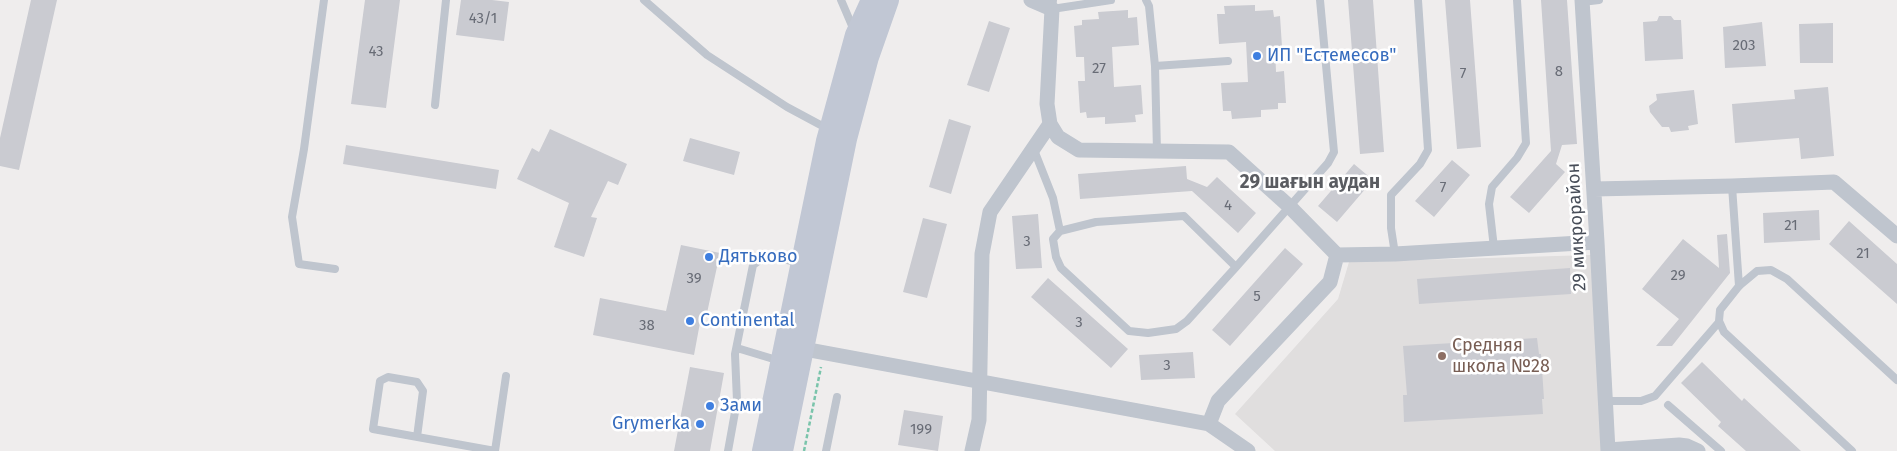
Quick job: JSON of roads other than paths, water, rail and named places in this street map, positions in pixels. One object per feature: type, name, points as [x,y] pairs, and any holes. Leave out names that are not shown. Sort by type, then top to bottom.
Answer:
[{"type":"main road","points":[[782,451],[856,35],[872,0]]},
{"type":"main road","points":[[763,451],[799,353],[802,263],[839,135],[888,0]]},
{"type":"street","points":[[1031,0],[1053,4],[1047,104],[1050,124],[1058,137],[1079,150],[1229,152],[1290,207],[1337,255],[1395,254],[1597,242]]},
{"type":"street","name":"29 микрорайон","points":[[1582,1],[1608,450]]},
{"type":"street","points":[[972,451],[979,420],[981,381],[982,254],[990,212],[1050,124]]},
{"type":"street","points":[[1594,189],[1834,182],[1897,236]]},
{"type":"street","points":[[1209,424],[1218,401],[1330,282],[1337,255]]},
{"type":"street","points":[[799,353],[981,381],[1209,424],[1244,450]]},
{"type":"street","points":[[1608,450],[1679,445],[1698,451]]},
{"type":"lane","points":[[324,0],[304,149],[292,217],[299,264],[335,269]]},
{"type":"lane","points":[[435,105],[446,0]]},
{"type":"lane","points":[[644,0],[707,55],[787,107],[839,135]]},
{"type":"lane","points":[[841,0],[856,35]]},
{"type":"lane","points":[[1053,4],[1111,0]]},
{"type":"lane","points":[[1146,0],[1149,6],[1155,66],[1157,152]]},
{"type":"lane","points":[[1236,267],[1184,216],[1096,222],[1060,231],[1053,239],[1056,257],[1061,268],[1129,332],[1148,333],[1176,329],[1187,321],[1236,267],[1290,207],[1328,163],[1334,152],[1320,0]]},
{"type":"lane","points":[[1395,254],[1391,228],[1391,195],[1420,164],[1428,150],[1418,0]]},
{"type":"lane","points":[[1494,248],[1489,204],[1492,187],[1517,158],[1526,143],[1516,0]]},
{"type":"lane","points":[[1582,1],[1599,0]]},
{"type":"lane","points":[[1155,66],[1228,61]]},
{"type":"lane","points":[[1034,150],[1053,198],[1060,231]]},
{"type":"lane","points":[[1732,186],[1738,286]]},
{"type":"lane","points":[[728,451],[737,401],[735,354],[754,265],[767,255],[802,263]]},
{"type":"lane","points":[[1852,451],[1724,332],[1719,322],[1720,310],[1738,286],[1757,271],[1764,269],[1778,273],[1788,279],[1897,380]]},
{"type":"lane","points":[[1605,401],[1641,401],[1654,396],[1719,322]]},
{"type":"lane","points":[[737,348],[799,353]]},
{"type":"lane","points":[[417,437],[423,391],[417,382],[388,377],[380,381],[373,429],[417,437],[495,451],[506,376]]},
{"type":"lane","points":[[826,451],[836,397]]},
{"type":"lane","points":[[1668,404],[1721,451]]},
{"type":"place","name":"ИП \"Естемесов\"","points":[[1257,56]]},
{"type":"place","name":"Дятьково","points":[[709,257]]},
{"type":"place","name":"Continental","points":[[690,321]]},
{"type":"place","name":"Средняя школа №28","points":[[1442,356]]},
{"type":"place","name":"Зами","points":[[710,406]]},
{"type":"place","name":"Grymerka","points":[[700,424]]},
{"type":"district","name":"29 шағын аудан","points":[[1310,183]]}]
